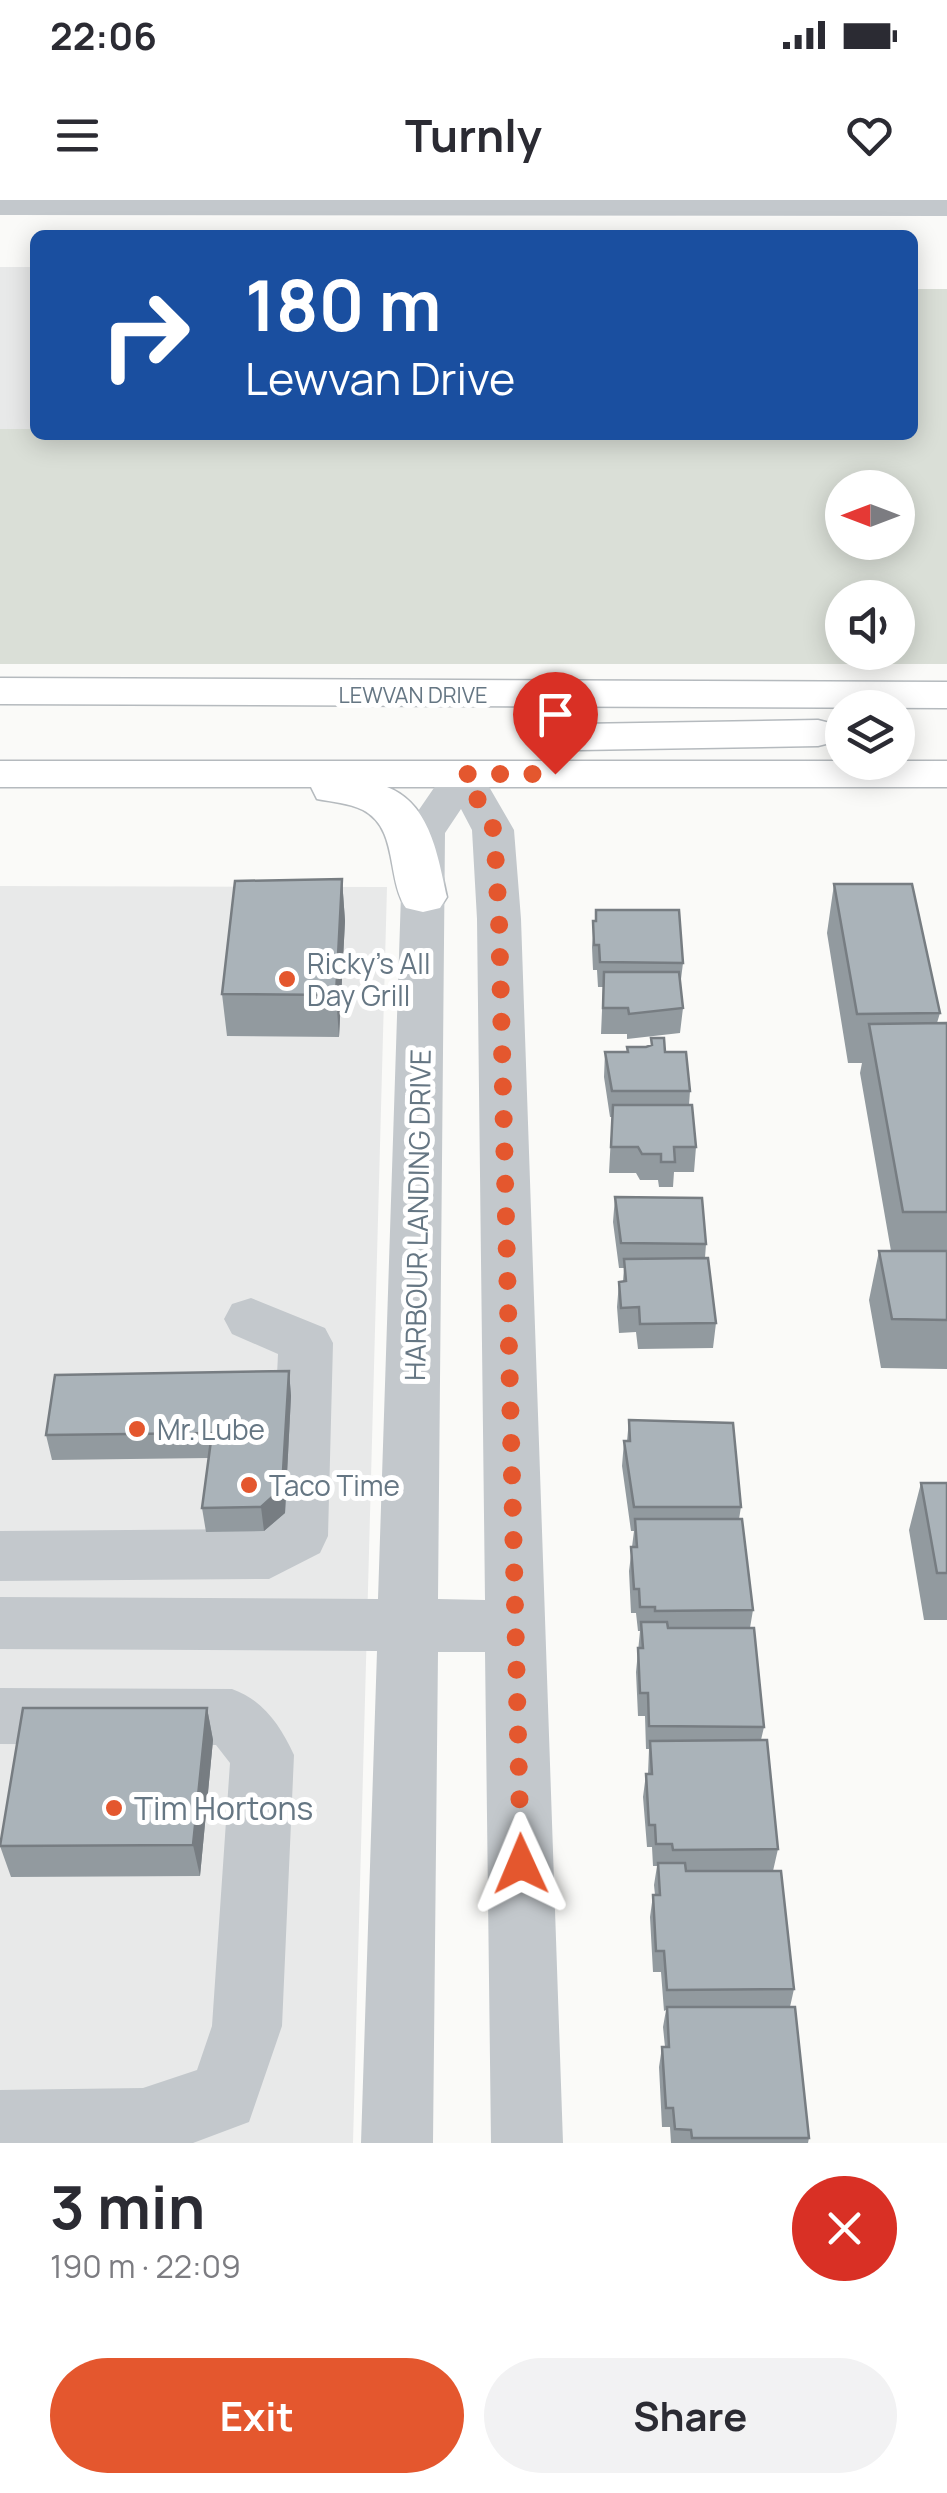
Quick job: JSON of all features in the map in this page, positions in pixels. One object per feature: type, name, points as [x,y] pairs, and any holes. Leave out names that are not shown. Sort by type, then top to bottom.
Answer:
[{"type":"main road","name":"LEWVAN DRIVE","points":[[0,691],[947,696]]},
{"type":"main road","points":[[356,695],[405,708],[450,745],[464,774]]},
{"type":"main road","points":[[915,731],[947,730]]},
{"type":"main road","points":[[464,774],[528,743],[576,737],[825,732]]},
{"type":"main road","points":[[0,775],[947,774]]},
{"type":"main road","points":[[0,775],[353,791],[380,799],[397,810],[407,825],[422,897]]},
{"type":"street","points":[[0,206],[458,203],[947,208]]},
{"type":"street","points":[[216,206],[235,230]]},
{"type":"street","points":[[464,774],[494,830],[506,1138],[527,2143]]},
{"type":"street","name":"HARBOUR LANDING DRIVE","points":[[397,2143],[424,833],[464,774]]},
{"type":"street","points":[[0,1556],[269,1554],[299,1536],[306,1343],[251,1319]]},
{"type":"street","points":[[0,1623],[516,1626]]},
{"type":"street","points":[[0,1716],[232,1717],[262,1754],[247,2026],[224,2098],[143,2124],[0,2126]]},
{"type":"shaded area","points":[[0,267],[30,267],[30,429],[0,429]]},
{"type":"shaded area","points":[[918,289],[947,289],[947,664],[915,664],[915,580],[825,580],[825,664],[0,664],[0,429],[30,429],[30,440],[918,440]]},
{"type":"shaded area","points":[[0,886],[387,887],[353,2143],[0,2143]]},
{"type":"building","points":[[342,879],[336,995],[222,994],[235,881]]},
{"type":"building","points":[[834,884],[912,884],[940,1013],[857,1014]]},
{"type":"building","points":[[596,910],[679,910],[683,963],[600,962],[599,945],[594,945]]},
{"type":"building","points":[[604,972],[679,972],[683,1008],[629,1014],[628,1008],[603,1008]]},
{"type":"building","points":[[947,1023],[947,1212],[903,1212],[869,1024]]},
{"type":"building","points":[[651,1038],[664,1038],[665,1052],[686,1052],[690,1091],[612,1091],[605,1052],[646,1047],[652,1045]]},
{"type":"building","points":[[613,1105],[692,1105],[696,1147],[674,1147],[675,1162],[661,1162],[661,1154],[642,1154],[638,1147],[611,1147]]},
{"type":"building","points":[[615,1197],[702,1198],[706,1244],[621,1243]]},
{"type":"building","points":[[879,1251],[947,1251],[947,1320],[892,1319]]},
{"type":"building","points":[[708,1258],[716,1323],[640,1324],[639,1307],[621,1308],[619,1282],[626,1281],[624,1259]]},
{"type":"building","points":[[289,1371],[282,1488],[261,1507],[202,1508],[212,1433],[46,1435],[55,1375]]},
{"type":"building","points":[[629,1420],[733,1423],[741,1507],[634,1507],[624,1441],[630,1441]]},
{"type":"building","points":[[921,1483],[947,1483],[947,1573],[937,1573]]},
{"type":"building","points":[[635,1519],[742,1519],[753,1610],[655,1611],[655,1607],[640,1607],[639,1589],[634,1589],[631,1547],[637,1547]]},
{"type":"building","points":[[641,1622],[667,1622],[668,1628],[754,1628],[764,1727],[649,1726],[648,1693],[640,1693]]},
{"type":"building","name":"Tim Hortons","points":[[23,1708],[207,1708],[193,1845],[0,1846]]},
{"type":"building","points":[[767,1740],[778,1849],[673,1850],[672,1844],[656,1844],[655,1825],[649,1825],[646,1774],[652,1774],[650,1741]]},
{"type":"building","points":[[658,1863],[685,1863],[686,1871],[781,1871],[794,1989],[667,1990],[664,1951],[656,1951],[653,1895],[660,1895]]},
{"type":"building","points":[[667,2007],[795,2007],[809,2138],[692,2138],[691,2130],[675,2129],[673,2108],[666,2108],[662,2047],[669,2047]]},
{"type":"place","name":"Ricky's All Day Grill","points":[[287,979]]},
{"type":"place","name":"Mr. Lube","points":[[137,1429]]},
{"type":"place","name":"Taco Time","points":[[249,1485]]},
{"type":"place","name":"Tim Hortons","points":[[114,1808]]},
{"type":"route","points":[[521,1864],[499,919],[494,830],[464,774],[555,774]]}]
